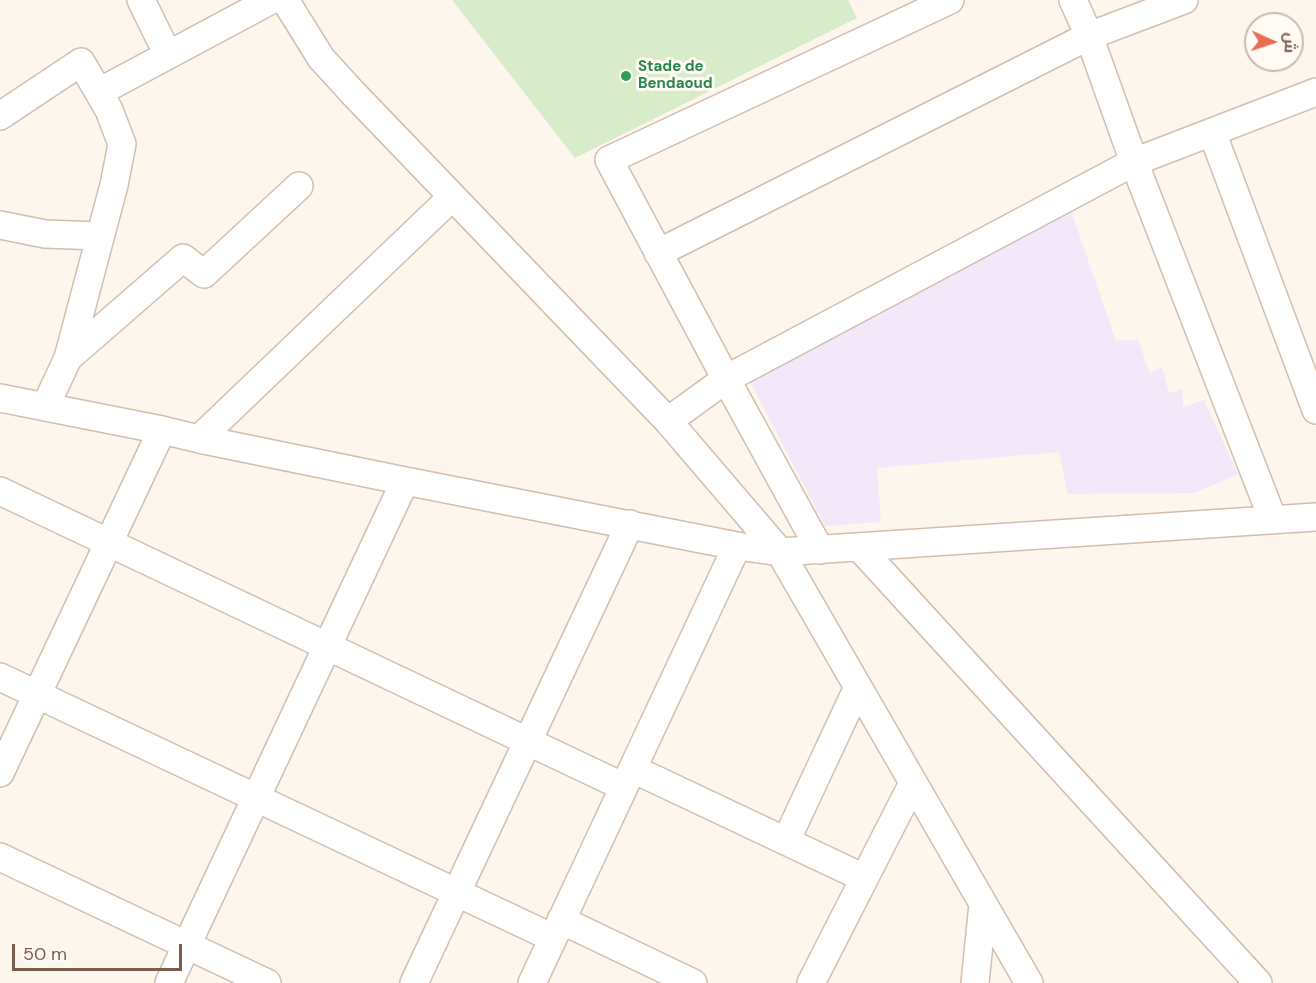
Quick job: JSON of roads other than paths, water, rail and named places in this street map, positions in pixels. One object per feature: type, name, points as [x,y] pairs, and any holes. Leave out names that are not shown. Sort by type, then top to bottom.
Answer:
[{"type":"street","points":[[141,0],[168,55]]},
{"type":"street","points":[[99,92],[271,0]]},
{"type":"street","points":[[285,0],[321,57],[352,92],[668,421],[780,552],[1029,983]]},
{"type":"street","points":[[820,550],[609,160],[950,0]]},
{"type":"street","points":[[1073,0],[1089,36],[1134,162],[1273,519]]},
{"type":"street","points":[[658,253],[1089,36],[1184,0]]},
{"type":"street","points":[[0,116],[81,62],[99,92],[122,144],[114,185],[68,358],[45,407]]},
{"type":"street","points":[[668,421],[726,379],[1134,162],[1316,92]]},
{"type":"street","points":[[1212,132],[1316,410]]},
{"type":"street","points":[[68,358],[183,258],[204,274],[299,186]]},
{"type":"street","points":[[199,439],[452,197]]},
{"type":"street","points":[[0,225],[45,234],[100,236]]},
{"type":"street","points":[[0,398],[405,481],[738,546],[780,552],[1316,517]]},
{"type":"street","points":[[0,773],[162,430]]},
{"type":"street","points":[[169,983],[405,481]]},
{"type":"street","points":[[0,490],[528,741],[628,778],[786,842],[864,878]]},
{"type":"street","points":[[414,983],[630,524]]},
{"type":"street","points":[[532,983],[738,546]]},
{"type":"street","points":[[859,547],[1258,983]]},
{"type":"street","points":[[0,676],[457,893],[557,929],[693,983]]},
{"type":"street","points":[[786,842],[858,687]]},
{"type":"street","points":[[810,983],[913,783]]},
{"type":"street","points":[[0,856],[267,983]]},
{"type":"street","points":[[975,983],[983,904]]},
{"type":"place","name":"Stade de Bendaoud","points":[[626,76]]}]
